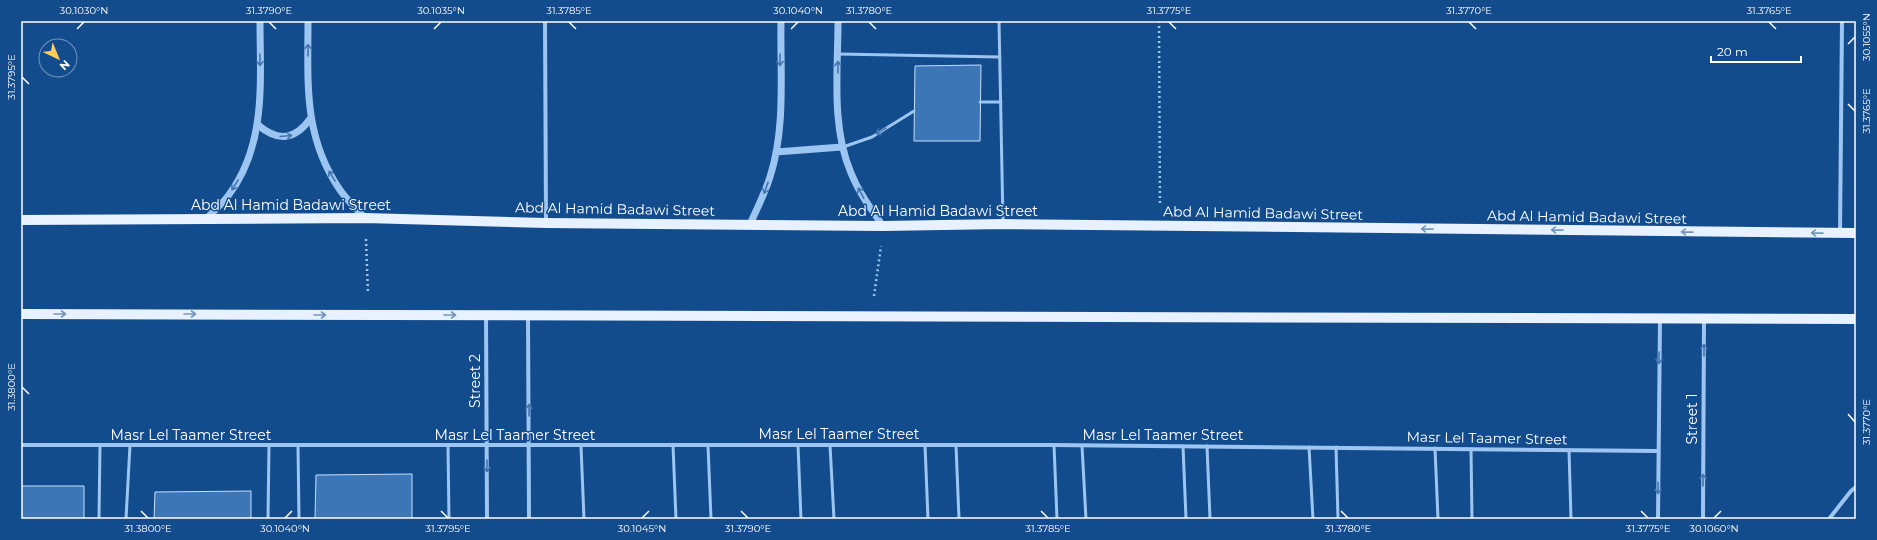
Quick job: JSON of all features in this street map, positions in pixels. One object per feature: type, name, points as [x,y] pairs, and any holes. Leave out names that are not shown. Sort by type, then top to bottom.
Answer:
[{"type":"main road","name":"Abd Al Hamid Badawi Street","points":[[21,220],[364,218],[546,223],[883,226],[1003,224],[1856,233]]},
{"type":"main road","points":[[21,314],[1856,319]]},
{"type":"street","points":[[207,218],[228,196],[241,176],[251,153],[258,124],[260,21]]},
{"type":"street","points":[[308,21],[308,92],[310,119],[317,143],[327,168],[341,191],[364,218]]},
{"type":"street","points":[[545,21],[546,223]]},
{"type":"street","points":[[750,224],[768,183],[780,129],[780,21]]},
{"type":"street","points":[[838,21],[838,124],[842,147],[850,173],[863,198],[883,226]]},
{"type":"street","points":[[1840,233],[1842,21]]},
{"type":"street","points":[[258,124],[267,133],[279,137],[292,136],[303,129],[310,119]]},
{"type":"street","points":[[776,152],[842,147]]},
{"type":"street","name":"Street 2","points":[[486,315],[487,519]]},
{"type":"street","points":[[528,315],[529,519]]},
{"type":"street","name":"Street 1","points":[[1703,519],[1704,318]]},
{"type":"street","points":[[1658,519],[1660,319]]},
{"type":"street","name":"Masr Lel Taamer Street","points":[[21,445],[1054,445],[1471,448],[1658,452]]},
{"type":"street","points":[[1829,519],[1851,491],[1856,487]]},
{"type":"lane","points":[[999,21],[1003,224]]},
{"type":"lane","points":[[838,54],[1000,57]]},
{"type":"lane","points":[[980,102],[1001,102]]},
{"type":"lane","points":[[842,147],[872,137],[914,111]]},
{"type":"lane","points":[[99,519],[100,445]]},
{"type":"lane","points":[[798,445],[801,519]]},
{"type":"lane","points":[[830,445],[834,519]]},
{"type":"lane","points":[[925,445],[928,519]]},
{"type":"lane","points":[[956,445],[959,519]]},
{"type":"lane","points":[[1054,445],[1057,519]]},
{"type":"lane","points":[[126,519],[130,446]]},
{"type":"lane","points":[[268,446],[268,519]]},
{"type":"lane","points":[[298,446],[299,519]]},
{"type":"lane","points":[[448,446],[449,519]]},
{"type":"lane","points":[[581,446],[584,519]]},
{"type":"lane","points":[[673,446],[676,519]]},
{"type":"lane","points":[[708,446],[711,519]]},
{"type":"lane","points":[[1082,446],[1086,519]]},
{"type":"lane","points":[[1183,446],[1186,519]]},
{"type":"lane","points":[[1207,446],[1210,519]]},
{"type":"lane","points":[[1310,447],[1312,519]]},
{"type":"lane","points":[[1336,447],[1338,519]]},
{"type":"lane","points":[[1435,448],[1438,519]]},
{"type":"lane","points":[[1471,448],[1472,519]]},
{"type":"lane","points":[[1569,450],[1571,519]]},
{"type":"path","points":[[1159,21],[1160,226]]},
{"type":"path","points":[[364,218],[369,315]]},
{"type":"path","points":[[870,316],[878,273],[883,226]]},
{"type":"building","points":[[981,65],[980,141],[914,141],[915,66]]},
{"type":"building","points":[[412,474],[412,519],[315,519],[316,475]]},
{"type":"building","points":[[21,486],[84,486],[84,519],[21,519]]},
{"type":"building","points":[[251,491],[251,519],[154,519],[155,492]]}]
